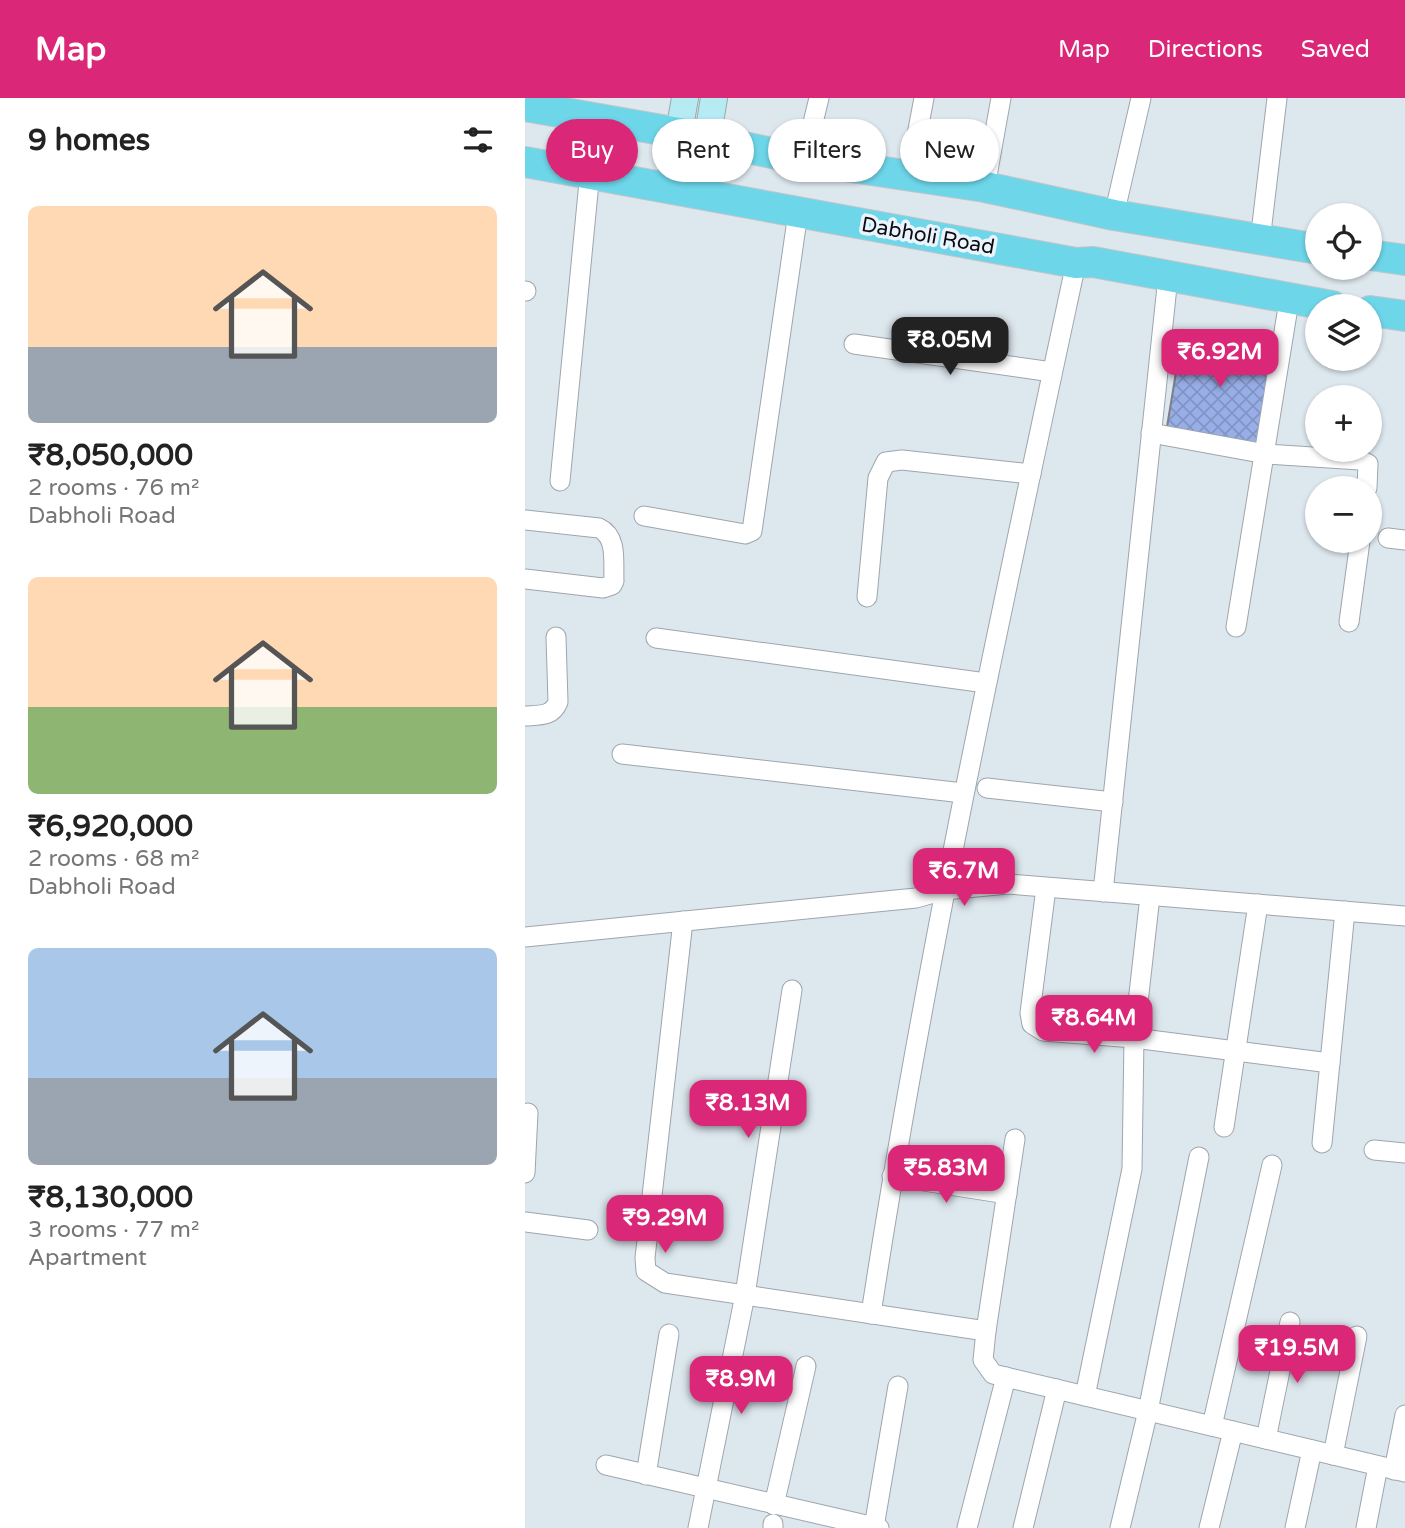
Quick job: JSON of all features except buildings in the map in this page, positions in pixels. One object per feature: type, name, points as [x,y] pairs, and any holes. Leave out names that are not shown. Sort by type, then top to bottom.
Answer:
[{"type":"main road","points":[[525,106],[652,129]]},
{"type":"main road","name":"Dabholi Road","points":[[525,162],[546,165]]},
{"type":"main road","name":"Dabholi Road","points":[[636,182],[1076,263],[1093,262],[1305,303]]},
{"type":"main road","points":[[947,182],[985,187],[1114,215],[1260,242],[1305,247]]},
{"type":"main road","points":[[1382,257],[1405,260]]},
{"type":"main road","points":[[1382,313],[1405,316]]},
{"type":"street","points":[[685,98],[689,119]]},
{"type":"street","points":[[702,119],[714,98]]},
{"type":"street","points":[[814,119],[819,98]]},
{"type":"street","points":[[920,119],[924,98]]},
{"type":"street","points":[[985,187],[1001,98]]},
{"type":"street","points":[[1114,215],[1141,98]]},
{"type":"street","points":[[1260,242],[1277,98]]},
{"type":"street","points":[[560,481],[589,182]]},
{"type":"street","points":[[669,189],[672,182]]},
{"type":"street","points":[[697,182],[698,194]]},
{"type":"street","points":[[644,516],[745,534],[753,531],[798,213]]},
{"type":"street","points":[[871,1314],[892,1176],[943,890],[1076,263]]},
{"type":"street","points":[[1103,892],[1168,277]]},
{"type":"street","points":[[1235,627],[1266,454],[1289,301]]},
{"type":"street","points":[[854,344],[1052,372]]},
{"type":"street","points":[[1151,433],[1266,454],[1360,460],[1368,464],[1368,476]]},
{"type":"street","points":[[867,597],[878,478],[886,462],[902,460],[1031,474]]},
{"type":"street","points":[[525,520],[599,528],[608,533],[612,540],[614,580],[612,585],[603,588],[525,579]]},
{"type":"street","points":[[1349,622],[1358,553]]},
{"type":"street","points":[[525,716],[546,715],[555,709],[558,702],[557,637]]},
{"type":"street","points":[[656,638],[986,683]]},
{"type":"street","points":[[622,754],[963,793]]},
{"type":"street","points":[[987,788],[1113,802]]},
{"type":"street","points":[[525,937],[916,898],[943,890],[1008,884],[1405,916]]},
{"type":"street","points":[[1046,888],[1030,1013],[1033,1024],[1043,1031],[1134,1038],[1330,1063]]},
{"type":"street","points":[[1085,1396],[1132,1170],[1134,1038],[1150,896]]},
{"type":"street","points":[[1224,1127],[1258,904]]},
{"type":"street","points":[[1322,1143],[1345,911]]},
{"type":"street","points":[[683,921],[645,1258],[646,1271],[665,1283],[986,1331]]},
{"type":"street","points":[[698,1528],[745,1295],[792,990]]},
{"type":"street","points":[[525,1174],[528,1113]]},
{"type":"street","points":[[1015,1139],[983,1360],[993,1374],[1393,1469]]},
{"type":"street","points":[[1374,1150],[1405,1153]]},
{"type":"street","points":[[1120,1528],[1149,1411],[1199,1157]]},
{"type":"street","points":[[1212,1426],[1272,1166]]},
{"type":"street","points":[[892,1176],[1007,1194]]},
{"type":"street","points":[[525,1222],[588,1230]]},
{"type":"street","points":[[1266,1439],[1290,1322]]},
{"type":"street","points":[[646,1475],[670,1334]]},
{"type":"street","points":[[1333,1455],[1357,1336]]},
{"type":"street","points":[[773,1519],[807,1366]]},
{"type":"street","points":[[967,1528],[1006,1377]]},
{"type":"street","points":[[606,1465],[706,1490],[773,1519],[877,1527],[898,1386]]},
{"type":"street","points":[[1023,1528],[1057,1389]]},
{"type":"street","points":[[1366,1528],[1393,1469],[1405,1415]]},
{"type":"street","points":[[1209,1528],[1233,1431]]},
{"type":"street","points":[[1295,1528],[1312,1450]]}]
